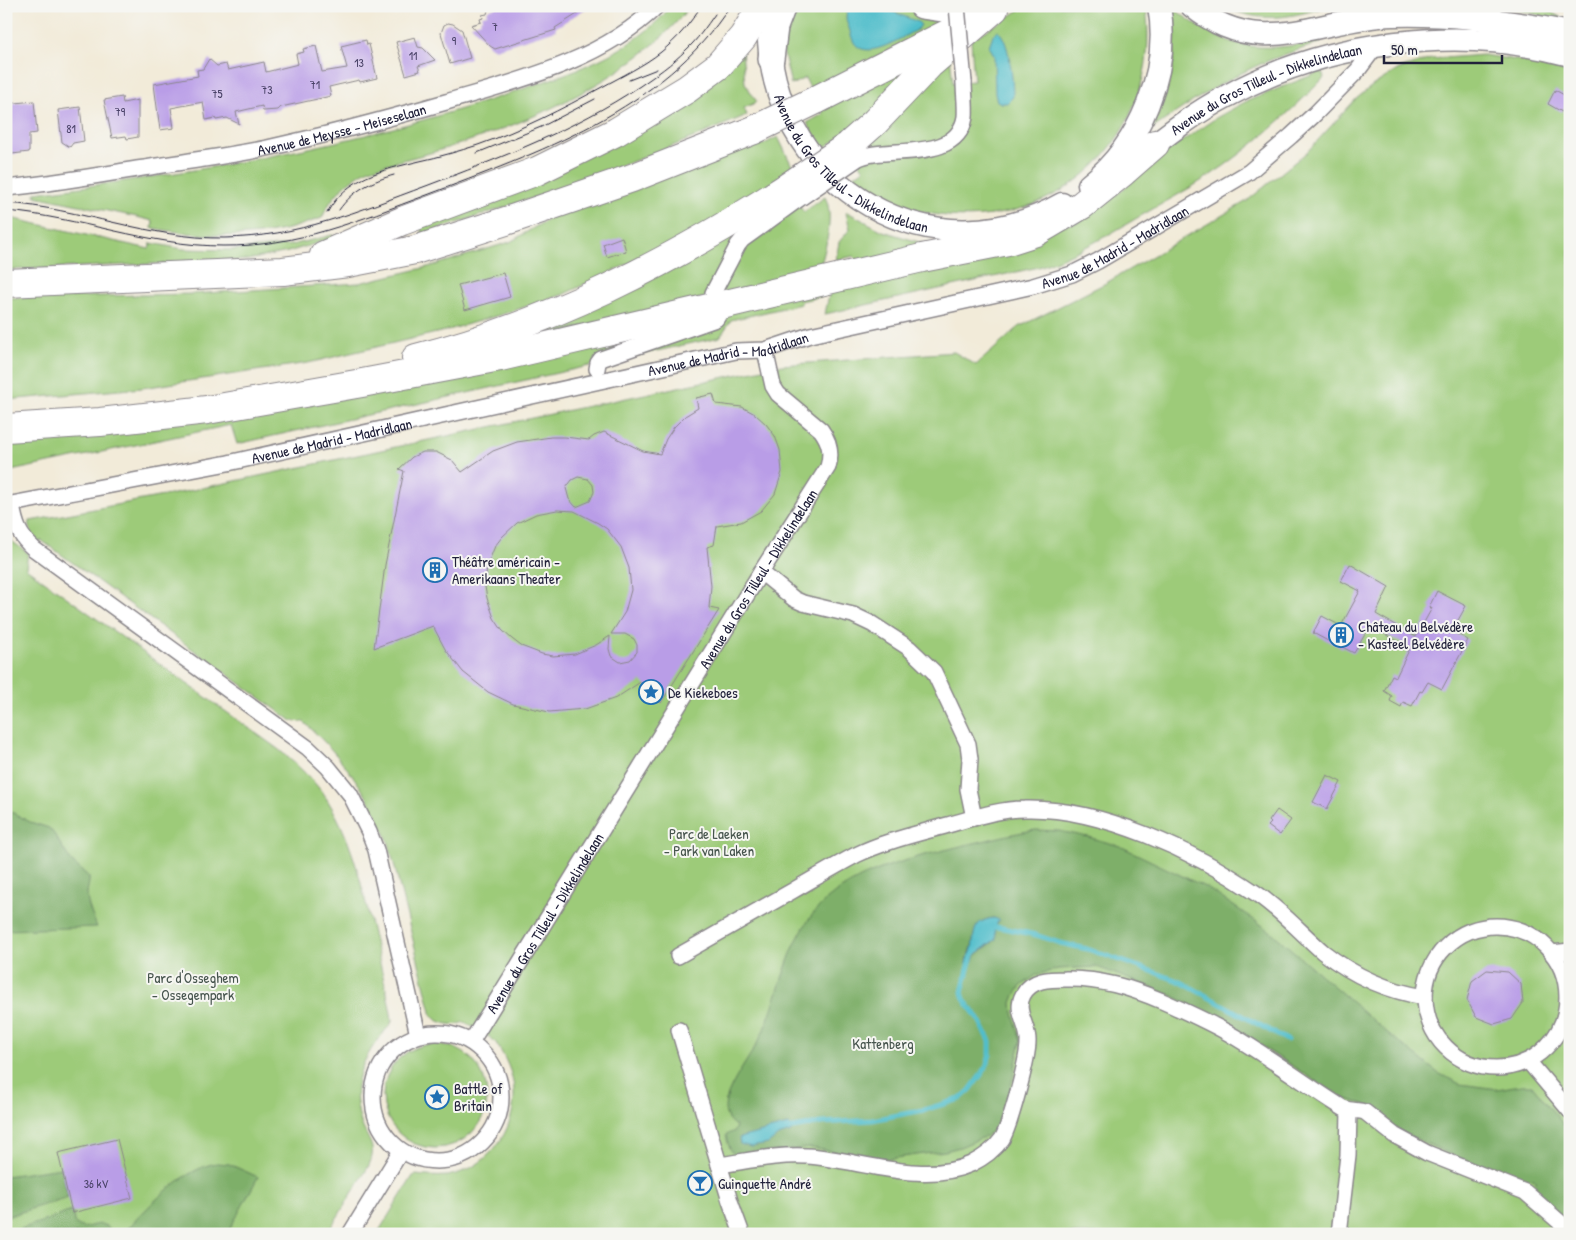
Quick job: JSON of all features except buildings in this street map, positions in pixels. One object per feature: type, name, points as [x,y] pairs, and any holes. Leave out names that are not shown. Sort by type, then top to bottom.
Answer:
[{"type":"highway","points":[[647,114],[708,61],[734,30],[750,6]]},
{"type":"highway","points":[[283,271],[343,248],[402,221],[538,171],[589,147],[687,89],[718,66],[742,37],[762,6]]},
{"type":"highway","points":[[6,283],[283,271],[348,263],[415,250],[632,178],[754,130],[816,100],[992,7]]},
{"type":"highway","points":[[46,425],[291,386],[422,356],[485,337],[555,311],[645,270],[741,217],[791,195],[852,153],[875,122],[929,64],[992,7]]},
{"type":"highway","points":[[6,428],[100,422],[207,410],[362,384],[500,357],[922,258],[989,246],[1036,232],[1082,205],[1155,144]]},
{"type":"highway","points":[[922,258],[963,243],[986,229]]},
{"type":"main road","name":"Avenue du Gros Tilleul - Dikkelindelaan","points":[[771,6],[769,24],[771,59],[777,89],[791,125],[803,145],[822,168],[844,188],[872,207],[887,214],[936,228],[960,230],[986,229],[1008,225],[1031,219],[1052,210],[1107,178],[1203,109],[1228,95],[1280,71],[1329,55],[1376,46],[1440,40],[1482,40],[1541,48],[1570,55]]},
{"type":"main road","points":[[771,59],[775,27],[783,6]]},
{"type":"main road","points":[[922,6],[941,9],[992,7]]},
{"type":"main road","name":"Avenue du Gros Tilleul - Dikkelindelaan","points":[[1072,198],[1096,179],[1118,157],[1135,132],[1148,104],[1157,74],[1161,44],[1159,6]]},
{"type":"main road","points":[[1192,6],[1223,26],[1237,31],[1267,36],[1296,33],[1395,11],[1498,20],[1570,33]]},
{"type":"main road","points":[[1376,46],[1395,11]]},
{"type":"street","name":"Avenue de Meysse - Meiseselaan","points":[[6,188],[85,178],[257,150],[423,108],[526,77],[580,57],[627,32],[657,6]]},
{"type":"street","points":[[852,153],[869,154],[929,150],[945,143],[957,133],[964,118],[964,82],[957,6]]},
{"type":"street","name":"Avenue de Madrid - Madridlaan","points":[[9,505],[228,463],[736,351],[765,350],[820,332],[1045,284],[1098,260],[1248,172],[1322,107],[1358,70],[1376,46]]},
{"type":"street","points":[[597,369],[601,359],[716,319],[718,316],[713,293],[738,245],[791,195]]},
{"type":"street","name":"Avenue du Gros Tilleul - Dikkelindelaan","points":[[471,1042],[828,467],[829,444],[821,430],[778,394],[773,386],[765,350]]},
{"type":"street","points":[[9,505],[21,536],[34,549],[308,748],[340,780],[358,807],[376,850],[418,1035]]},
{"type":"street","points":[[762,572],[794,599],[803,603],[847,613],[872,624],[909,648],[934,672],[968,744],[970,759],[968,789],[974,818]]},
{"type":"street","points":[[678,956],[857,855],[890,842],[974,818],[1010,810],[1041,809],[1102,820],[1148,836],[1201,860],[1258,894],[1323,951],[1360,977],[1396,992],[1425,997]]},
{"type":"street","points":[[1487,926],[1506,926],[1523,931],[1539,940],[1552,953],[1559,964],[1567,988],[1566,1026],[1542,1052],[1528,1061],[1507,1068],[1490,1068],[1461,1060],[1440,1042],[1428,1017],[1425,997],[1429,976],[1438,956],[1448,945],[1460,936],[1473,930],[1487,926]]},
{"type":"street","points":[[1552,953],[1570,951]]},
{"type":"street","points":[[719,1165],[805,1156],[841,1160],[888,1169],[933,1172],[958,1168],[977,1160],[994,1148],[1002,1138],[1008,1125],[1028,1041],[1020,1009],[1021,998],[1033,984],[1044,980],[1075,978],[1123,985],[1175,1006],[1235,1037],[1349,1111],[1365,1112],[1394,1135],[1427,1154],[1525,1192],[1570,1231]]},
{"type":"street","points":[[680,1030],[719,1165],[742,1234]]},
{"type":"street","points":[[436,1032],[455,1035],[471,1042],[487,1056],[497,1073],[501,1093],[500,1107],[491,1132],[478,1147],[460,1157],[440,1161],[420,1159],[401,1151],[386,1137],[376,1119],[372,1098],[375,1078],[385,1059],[399,1044],[418,1035],[436,1032]]},
{"type":"street","points":[[1528,1061],[1570,1111]]},
{"type":"street","points":[[1339,1234],[1347,1164],[1349,1111]]},
{"type":"street","points":[[350,1234],[401,1151]]},
{"type":"green space","points":[[671,6],[690,6],[668,31],[642,54],[581,93],[548,110],[482,137],[369,169],[341,189],[330,203],[322,218],[292,228],[258,234],[222,236],[187,233],[152,228],[153,221],[137,217],[35,196],[35,193],[156,176],[276,155],[394,128],[453,111],[555,78],[598,60],[638,37]]},
{"type":"green space","points":[[792,6],[904,6],[950,17],[812,92],[805,78],[791,85],[783,50]]},
{"type":"green space","points":[[1026,6],[1146,6],[1148,44],[1142,81],[1125,126],[1098,162],[1063,190],[1023,208],[980,216],[935,214],[892,202],[851,178],[864,169],[853,154],[950,56],[953,83],[974,81],[971,40]]},
{"type":"green space","points":[[1223,6],[1330,6],[1289,16],[1264,17],[1251,16]]},
{"type":"green space","points":[[1476,6],[1541,6],[1570,23],[1511,8]]},
{"type":"green space","points":[[1173,8],[1209,32],[1243,45],[1278,47],[1321,40],[1322,42],[1254,67],[1202,96],[1152,129],[1165,96],[1175,51]]},
{"type":"green space","points":[[742,51],[745,83],[757,102],[744,108],[747,115],[586,179],[422,234],[421,228]]},
{"type":"green space","name":"Parc de Laeken - Park van Laken","points":[[1483,55],[1543,64],[1570,74],[1570,1234],[377,1234],[413,1176],[447,1176],[462,1172],[487,1157],[497,1146],[510,1120],[513,1105],[513,1084],[505,1060],[496,1043],[482,1032],[464,1022],[460,1024],[447,1024],[432,1016],[389,844],[382,826],[364,793],[331,749],[304,722],[292,721],[41,540],[39,543],[31,534],[30,521],[174,494],[782,365],[954,352],[976,365],[1019,327],[1106,283],[1247,201],[1307,152],[1356,99],[1372,86],[1399,69],[1431,59]]},
{"type":"green space","points":[[911,65],[875,115],[822,149],[807,123],[823,114],[821,109]]},
{"type":"green space","points":[[1322,71],[1324,78],[1311,91],[1269,130],[1224,166],[1101,239],[1065,257],[1039,267],[825,314],[829,295],[801,301],[801,304],[731,320],[720,337],[237,444],[231,425],[6,472],[6,438],[112,428],[1078,222],[1115,196],[1166,152],[1216,118],[1245,102]]},
{"type":"green space","points":[[778,137],[794,170],[715,223],[562,295],[445,331],[308,363],[142,388],[6,400],[6,298],[192,294],[359,283],[432,266],[510,242],[557,214],[758,138],[762,145]]},
{"type":"green space","points":[[792,197],[804,212],[825,197],[828,205],[828,234],[819,271],[519,341]]},
{"type":"green space","points":[[847,212],[883,231],[922,243],[921,249],[857,263],[854,256],[836,260],[839,242],[850,229]]},
{"type":"green space","points":[[6,217],[149,249],[151,243],[183,249],[231,250],[291,245],[333,235],[334,238],[288,252],[247,260],[6,270]]},
{"type":"green space","name":"Parc d'Osseghem - Ossegempark","points":[[6,534],[10,540],[28,553],[26,568],[292,761],[312,780],[323,794],[345,834],[361,885],[392,1020],[367,1056],[358,1079],[357,1105],[360,1119],[371,1143],[371,1161],[327,1234],[6,1234]]},
{"type":"green space","points":[[6,809],[30,822],[49,828],[71,861],[89,877],[87,898],[97,927],[6,930]]},
{"type":"green space","name":"Kattenberg","points":[[1027,831],[1059,831],[1120,846],[1207,888],[1269,930],[1390,1035],[1438,1073],[1460,1084],[1497,1089],[1532,1085],[1570,1133],[1570,1224],[1534,1194],[1536,1180],[1534,1178],[1522,1179],[1466,1161],[1401,1132],[1364,1104],[1342,1098],[1227,1024],[1171,995],[1097,967],[1058,969],[1036,975],[1021,986],[1015,995],[1012,1003],[1013,1013],[1021,1041],[1005,1113],[993,1130],[986,1136],[945,1151],[889,1159],[811,1148],[734,1154],[729,1147],[726,1135],[734,1131],[736,1126],[728,1119],[725,1112],[728,1094],[760,1038],[797,941],[806,923],[819,907],[835,893],[881,869],[931,853]],"holes":[[[994,918],[997,925],[995,927],[995,940],[973,959],[966,959],[972,947],[976,928],[985,920]]]},
{"type":"green space","points":[[435,1044],[455,1048],[472,1059],[483,1076],[487,1096],[483,1116],[472,1133],[455,1144],[435,1148],[415,1144],[398,1133],[387,1116],[383,1096],[387,1076],[398,1059],[415,1048]]},
{"type":"green space","points":[[217,1163],[229,1164],[258,1177],[227,1234],[123,1234],[142,1213],[179,1181],[204,1166]]},
{"type":"green space","points":[[62,1168],[68,1197],[6,1217],[6,1176]]},
{"type":"green space","points":[[72,1211],[76,1224],[83,1228],[101,1224],[110,1230],[107,1234],[6,1234]]},
{"type":"water","points":[[850,6],[879,6],[921,25],[918,29],[888,45],[870,50],[863,49],[854,42],[847,22],[846,14]]},
{"type":"water","points":[[998,31],[1008,52],[1011,72],[1013,97],[1007,103],[997,101],[995,94],[994,55],[989,46],[993,35]]},
{"type":"water","points":[[994,918],[999,920],[995,927],[996,939],[976,954],[971,964],[966,963],[971,952],[977,926],[981,922]]},
{"type":"water","points":[[788,1125],[792,1127],[791,1132],[778,1136],[768,1144],[751,1147],[740,1144],[739,1138]]},
{"type":"waterway","points":[[989,929],[995,927],[1003,928],[1087,949],[1181,982],[1287,1040]]},
{"type":"waterway","points":[[787,1129],[822,1123],[872,1120],[924,1110],[960,1099],[970,1090],[986,1068],[990,1054],[990,1041],[979,1020],[964,999],[962,992],[971,958]]},
{"type":"tram line","points":[[327,213],[344,191],[367,177],[494,139],[557,111],[632,71],[661,52],[672,42],[688,25],[701,6]]},
{"type":"tram line","points":[[6,211],[33,214],[141,237],[195,245],[250,245],[302,237],[327,230],[377,214],[511,163],[595,124],[634,100],[670,73],[703,42],[730,6]]},
{"type":"tram line","points":[[6,203],[34,206],[142,229],[196,237],[251,237],[303,228],[352,213],[426,186],[563,130],[615,102],[670,65],[694,42],[715,14]]},
{"type":"tram line","points":[[629,80],[657,69]]},
{"type":"tram line","points":[[477,153],[541,127],[595,99]]},
{"type":"tram line","points":[[339,210],[350,197],[363,187],[394,175]]},
{"type":"place","name":"Théâtre américain - Amerikaans Theater","points":[[435,570]]},
{"type":"place","name":"Château du Belvédère - Kasteel Belvédère","points":[[1341,635]]},
{"type":"place","name":"De Kiekeboes","points":[[651,692]]},
{"type":"place","name":"Battle of Britain","points":[[437,1097]]},
{"type":"place","name":"Guinguette André","points":[[700,1183]]}]
